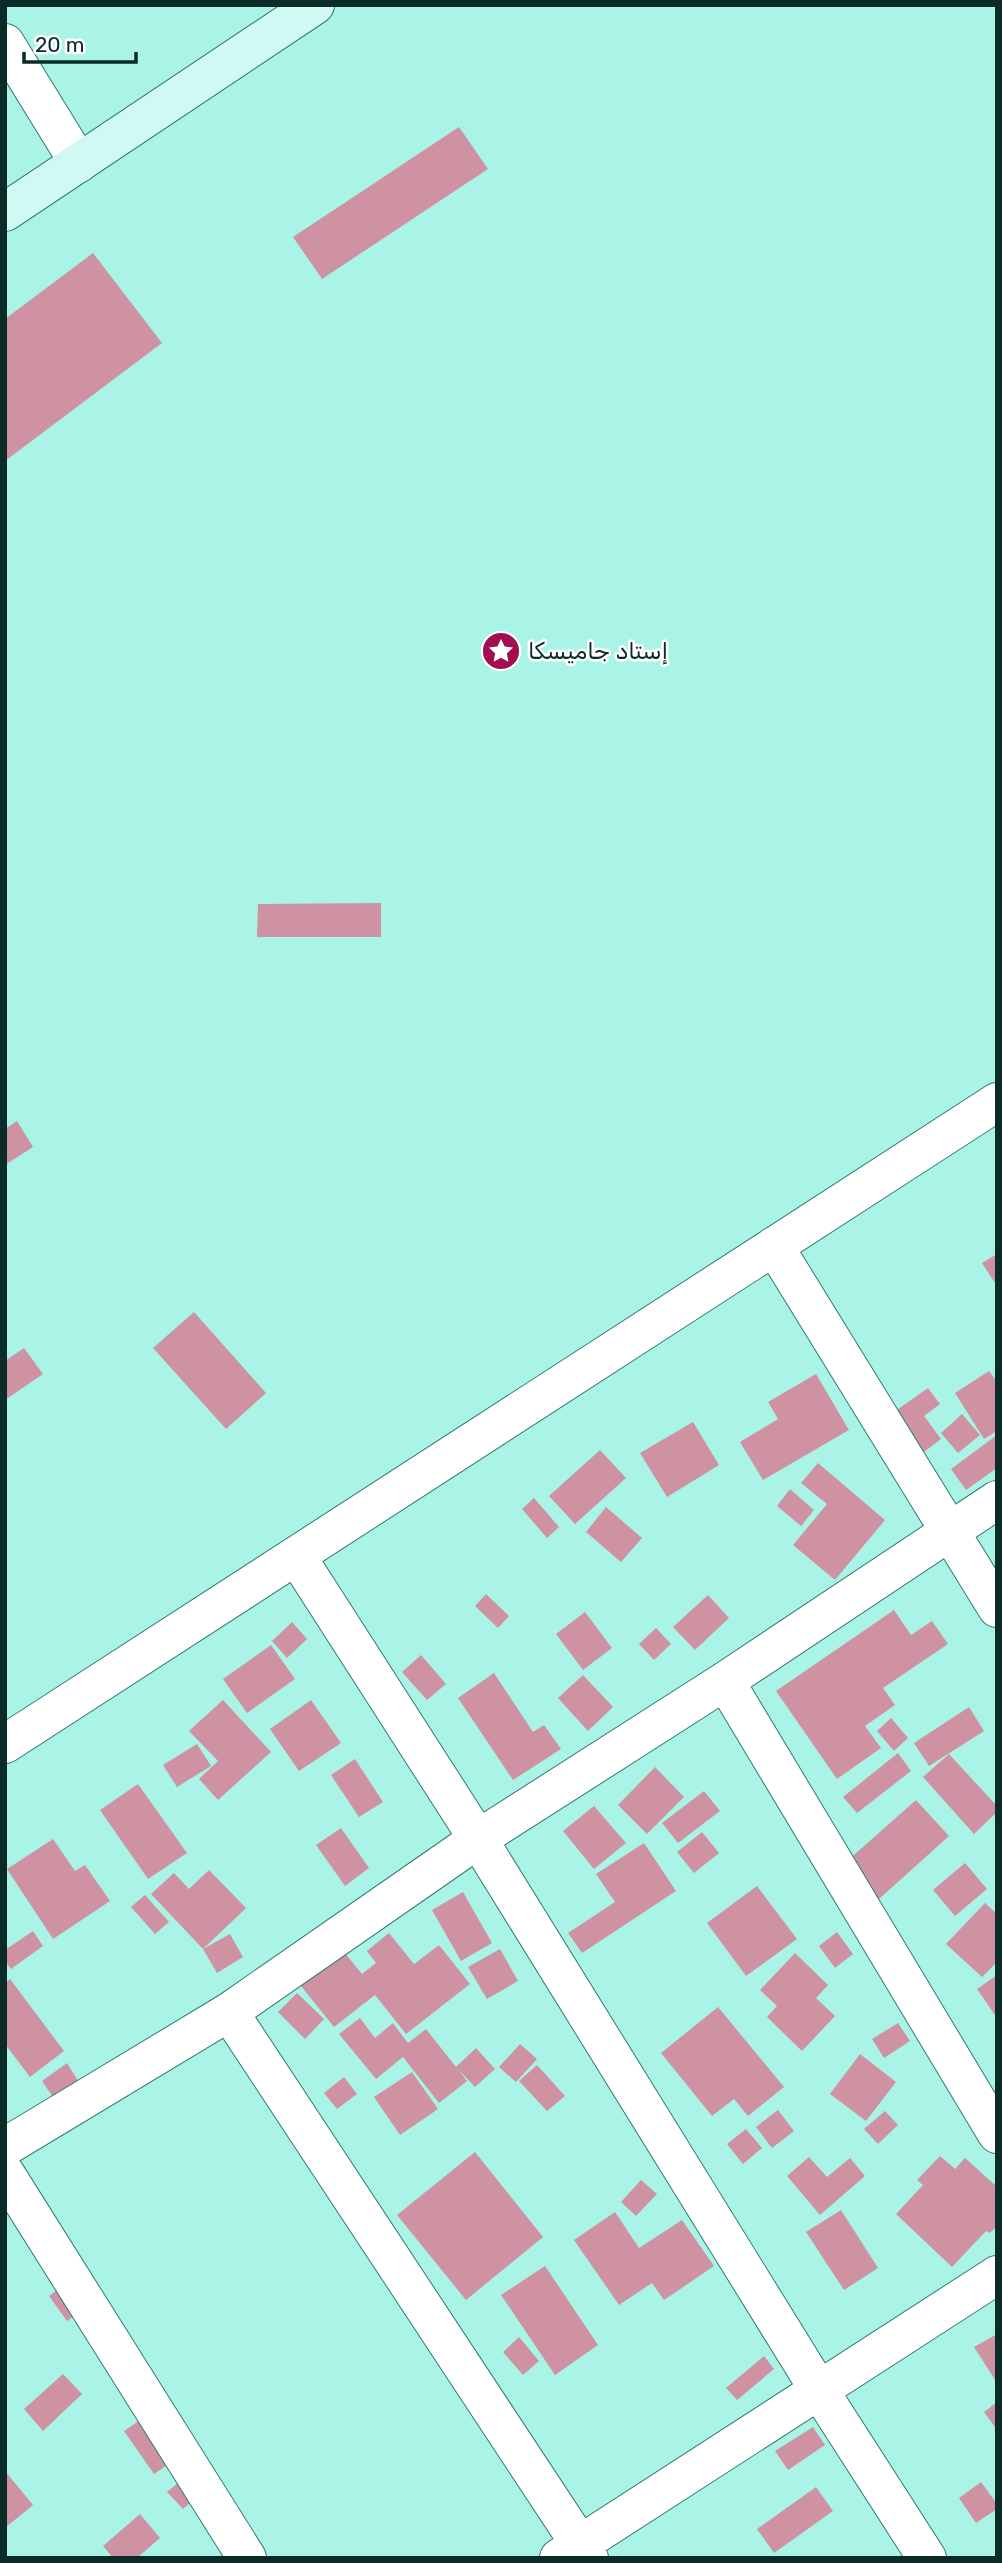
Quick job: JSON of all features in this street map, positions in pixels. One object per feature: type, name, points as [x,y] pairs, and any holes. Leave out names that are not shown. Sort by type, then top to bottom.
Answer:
[{"type":"street","points":[[5,212],[315,5]]},
{"type":"street","points":[[5,43],[79,163]]},
{"type":"street","points":[[5,1744],[997,1102]]},
{"type":"street","points":[[774,1246],[997,1608]]},
{"type":"street","points":[[5,2147],[229,2012],[478,1839],[725,1681],[997,1500]]},
{"type":"street","points":[[297,1557],[478,1839],[819,2390],[927,2558]]},
{"type":"street","points":[[725,1681],[997,2134]]},
{"type":"street","points":[[229,2012],[576,2553],[997,2274]]},
{"type":"street","points":[[5,2174],[247,2558]]},
{"type":"building","points":[[459,127],[488,169],[322,279],[293,237]]},
{"type":"building","points":[[93,253],[162,343],[5,461],[5,319]]},
{"type":"building","points":[[381,903],[381,937],[257,937],[258,904]]},
{"type":"building","points":[[17,1121],[33,1147],[5,1165],[5,1129]]},
{"type":"building","points":[[997,1254],[997,1286],[982,1263]]},
{"type":"building","points":[[194,1312],[266,1393],[226,1429],[153,1348]]},
{"type":"building","points":[[24,1348],[43,1374],[5,1400],[5,1361]]},
{"type":"building","points":[[989,1371],[997,1382],[997,1431],[984,1439],[955,1393]]},
{"type":"building","points":[[816,1374],[849,1430],[763,1480],[740,1442],[778,1419],[768,1402]]},
{"type":"building","points":[[928,1388],[940,1404],[924,1416],[941,1439],[924,1452],[894,1412]]},
{"type":"building","points":[[962,1414],[980,1435],[958,1453],[941,1433]]},
{"type":"building","points":[[693,1422],[719,1465],[667,1497],[640,1453]]},
{"type":"building","points":[[997,1435],[997,1468],[966,1490],[951,1469]]},
{"type":"building","points":[[600,1450],[626,1478],[575,1524],[549,1496]]},
{"type":"building","points":[[818,1463],[885,1520],[835,1580],[793,1545],[827,1504],[801,1483]]},
{"type":"building","points":[[790,1489],[814,1510],[801,1526],[777,1506]]},
{"type":"building","points":[[534,1498],[559,1527],[547,1538],[522,1509]]},
{"type":"building","points":[[606,1507],[642,1538],[621,1562],[586,1532]]},
{"type":"building","points":[[486,1594],[509,1616],[498,1628],[475,1606]]},
{"type":"building","points":[[708,1595],[729,1618],[695,1650],[673,1627]]},
{"type":"building","points":[[894,1610],[911,1635],[932,1621],[948,1644],[883,1688],[895,1705],[865,1726],[881,1748],[837,1779],[776,1691]]},
{"type":"building","points":[[585,1612],[612,1648],[583,1670],[556,1634]]},
{"type":"building","points":[[292,1622],[307,1639],[287,1658],[272,1641]]},
{"type":"building","points":[[656,1628],[671,1644],[654,1660],[639,1644]]},
{"type":"building","points":[[271,1645],[295,1679],[247,1713],[223,1679]]},
{"type":"building","points":[[421,1655],[446,1684],[427,1700],[402,1672]]},
{"type":"building","points":[[494,1673],[533,1732],[544,1725],[561,1749],[513,1780],[458,1698]]},
{"type":"building","points":[[583,1675],[613,1707],[588,1731],[558,1698]]},
{"type":"building","points":[[223,1700],[271,1752],[218,1800],[199,1779],[218,1761],[189,1731]]},
{"type":"building","points":[[311,1700],[341,1743],[299,1771],[270,1729]]},
{"type":"building","points":[[969,1707],[984,1731],[929,1766],[914,1743]]},
{"type":"building","points":[[891,1718],[908,1738],[894,1751],[877,1731]]},
{"type":"building","points":[[197,1744],[211,1766],[177,1787],[163,1765]]},
{"type":"building","points":[[898,1753],[911,1771],[857,1813],[843,1797]]},
{"type":"building","points":[[949,1754],[997,1806],[997,1812],[974,1834],[923,1777]]},
{"type":"building","points":[[355,1759],[383,1802],[359,1817],[331,1775]]},
{"type":"building","points":[[655,1767],[684,1797],[647,1834],[618,1805]]},
{"type":"building","points":[[138,1784],[187,1853],[148,1879],[100,1810]]},
{"type":"building","points":[[704,1791],[720,1811],[678,1843],[662,1823]]},
{"type":"building","points":[[916,1800],[949,1836],[879,1899],[846,1862]]},
{"type":"building","points":[[594,1806],[626,1843],[594,1869],[563,1831]]},
{"type":"building","points":[[341,1828],[369,1868],[345,1886],[316,1845]]},
{"type":"building","points":[[702,1832],[719,1853],[694,1873],[677,1852]]},
{"type":"building","points":[[53,1839],[75,1871],[85,1865],[110,1901],[53,1939],[7,1869]]},
{"type":"building","points":[[644,1843],[676,1891],[582,1953],[568,1933],[615,1902],[596,1874]]},
{"type":"building","points":[[965,1863],[987,1889],[955,1916],[933,1890]]},
{"type":"building","points":[[209,1870],[246,1908],[203,1949],[151,1894],[174,1873],[189,1889]]},
{"type":"building","points":[[757,1886],[797,1939],[746,1976],[707,1923]]},
{"type":"building","points":[[463,1892],[492,1943],[461,1961],[432,1910]]},
{"type":"building","points":[[145,1895],[169,1922],[155,1934],[131,1907]]},
{"type":"building","points":[[985,1903],[997,1914],[997,1962],[982,1977],[946,1944]]},
{"type":"building","points":[[33,1931],[43,1946],[11,1969],[5,1961],[5,1950]]},
{"type":"building","points":[[837,1932],[853,1954],[835,1968],[819,1946]]},
{"type":"building","points":[[389,1933],[414,1964],[439,1945],[470,1984],[406,2034],[375,1995],[334,2027],[301,1986],[344,1952],[362,1974],[376,1963],[367,1951]]},
{"type":"building","points":[[230,1934],[243,1957],[217,1973],[203,1949]]},
{"type":"building","points":[[500,1949],[518,1981],[487,1999],[468,1967]]},
{"type":"building","points":[[795,1953],[828,1985],[816,1998],[835,2016],[802,2051],[767,2017],[777,2006],[760,1990]]},
{"type":"building","points":[[997,1975],[997,2018],[977,1989]]},
{"type":"building","points":[[10,1979],[64,2051],[30,2077],[5,2044],[5,1983]]},
{"type":"building","points":[[297,1993],[324,2019],[305,2039],[278,2012]]},
{"type":"building","points":[[718,2007],[784,2087],[748,2116],[734,2099],[712,2116],[661,2053]]},
{"type":"building","points":[[360,2018],[375,2038],[393,2023],[408,2043],[426,2029],[456,2067],[476,2048],[495,2069],[475,2087],[458,2069],[467,2081],[439,2103],[403,2057],[376,2079],[339,2034]]},
{"type":"building","points":[[898,2023],[910,2041],[884,2058],[872,2039]]},
{"type":"building","points":[[520,2044],[537,2059],[516,2082],[499,2067]]},
{"type":"building","points":[[860,2054],[896,2082],[866,2121],[830,2094]]},
{"type":"building","points":[[67,2063],[82,2087],[57,2103],[42,2081]]},
{"type":"building","points":[[537,2065],[565,2096],[547,2111],[519,2081]]},
{"type":"building","points":[[412,2072],[438,2109],[400,2135],[374,2097]]},
{"type":"building","points":[[344,2077],[357,2094],[337,2109],[324,2093]]},
{"type":"building","points":[[778,2110],[794,2131],[772,2148],[756,2127]]},
{"type":"building","points":[[885,2111],[898,2125],[878,2144],[864,2129]]},
{"type":"building","points":[[746,2129],[762,2148],[743,2164],[727,2144]]},
{"type":"building","points":[[475,2152],[543,2237],[466,2300],[397,2215]]},
{"type":"building","points":[[940,2156],[955,2169],[965,2158],[997,2187],[997,2226],[990,2233],[986,2231],[952,2267],[896,2214],[923,2185],[917,2180]]},
{"type":"building","points":[[809,2157],[827,2177],[850,2158],[865,2176],[820,2215],[787,2176]]},
{"type":"building","points":[[641,2180],[657,2194],[636,2216],[621,2202]]},
{"type":"building","points":[[841,2210],[878,2268],[844,2290],[806,2232]]},
{"type":"building","points":[[615,2212],[639,2248],[682,2220],[714,2266],[664,2300],[652,2283],[619,2305],[574,2240]]},
{"type":"building","points":[[545,2266],[598,2345],[555,2375],[501,2295]]},
{"type":"building","points":[[75,2277],[93,2302],[67,2321],[49,2296]]},
{"type":"building","points":[[997,2334],[997,2383],[974,2347]]},
{"type":"building","points":[[519,2337],[539,2361],[523,2375],[503,2352]]},
{"type":"building","points":[[764,2356],[774,2369],[737,2400],[726,2388]]},
{"type":"building","points":[[63,2374],[82,2394],[43,2431],[24,2409]]},
{"type":"building","points":[[997,2402],[997,2430],[984,2412]]},
{"type":"building","points":[[143,2418],[173,2461],[154,2474],[124,2431]]},
{"type":"building","points":[[813,2427],[825,2445],[788,2470],[775,2451]]},
{"type":"building","points":[[5,2471],[33,2505],[5,2528]]},
{"type":"building","points":[[184,2478],[199,2495],[183,2509],[167,2492]]},
{"type":"building","points":[[981,2482],[997,2504],[997,2509],[976,2523],[959,2498]]},
{"type":"building","points":[[816,2487],[833,2511],[774,2553],[757,2529]]},
{"type":"building","points":[[140,2514],[160,2538],[137,2558],[113,2558],[103,2546]]},
{"type":"place","name":"إستاد جاميسكا","points":[[501,651]]}]
